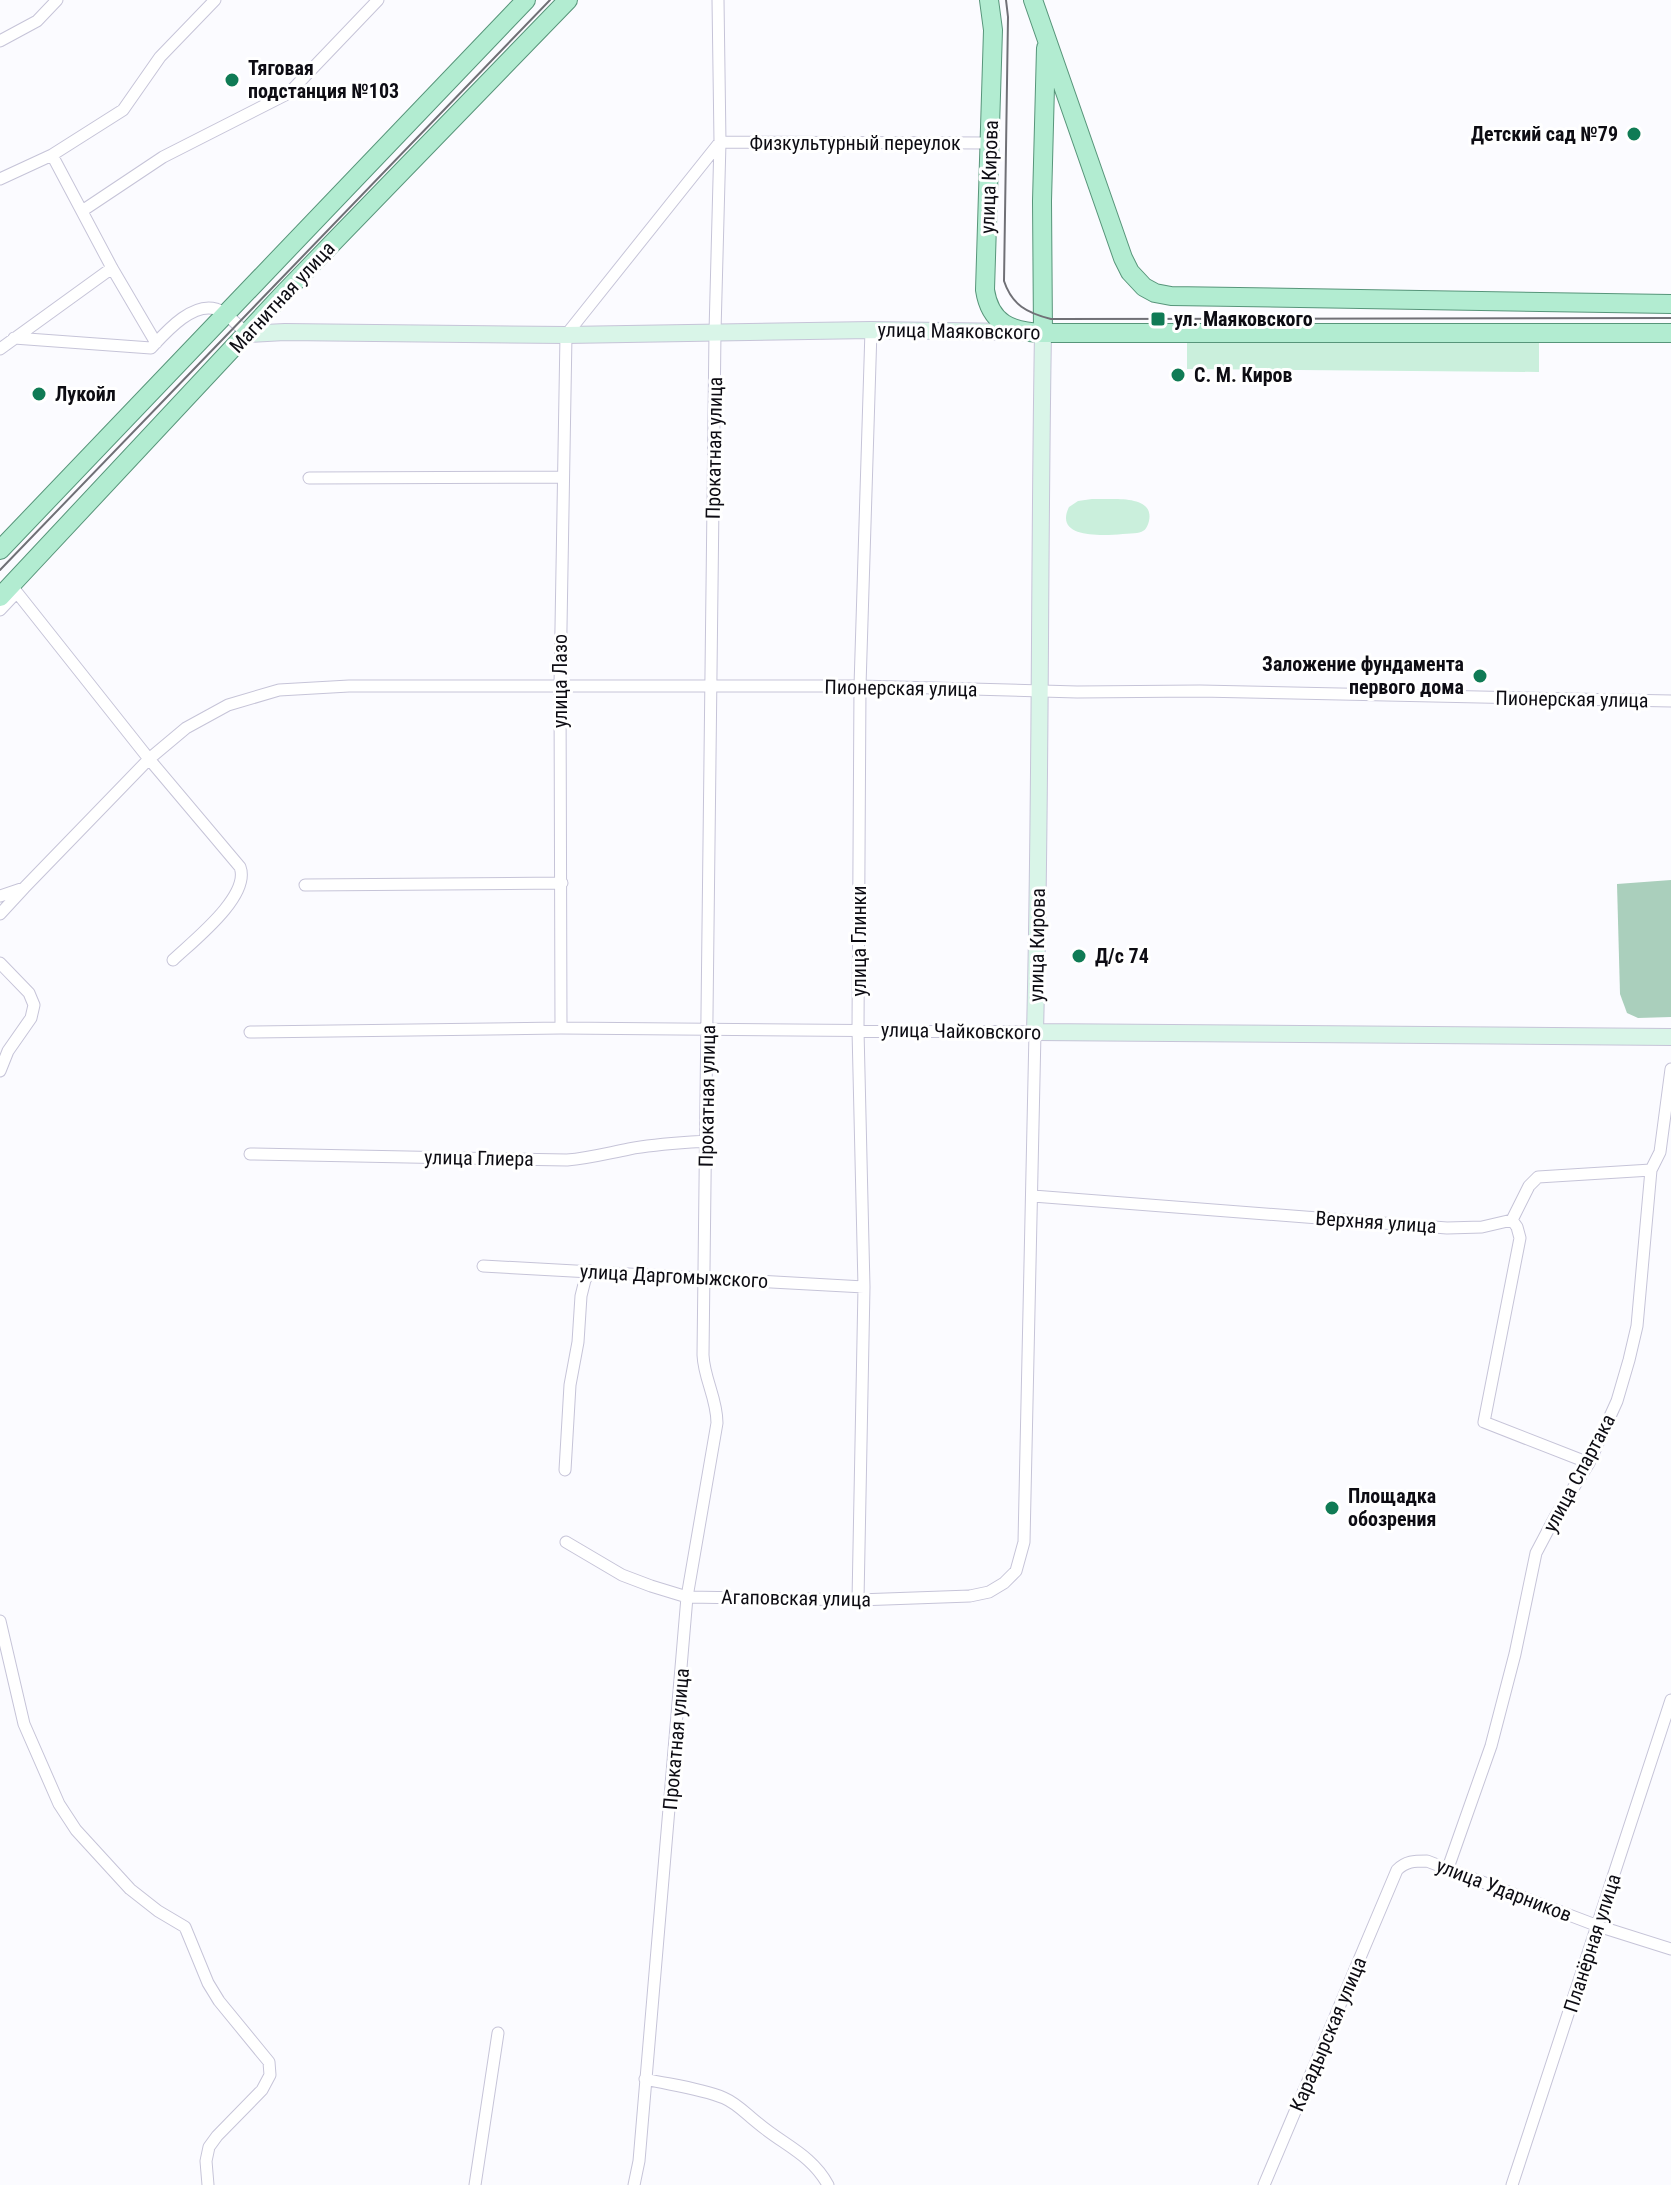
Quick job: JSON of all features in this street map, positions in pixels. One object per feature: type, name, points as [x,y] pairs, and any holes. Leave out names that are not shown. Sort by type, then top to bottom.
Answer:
[{"type":"main road","name":"Магнитная улица","points":[[0,550],[526,0]]},
{"type":"main road","name":"Магнитная улица","points":[[10,591],[247,334],[568,0]]},
{"type":"main road","name":"улица Кирова","points":[[989,0],[993,30],[985,290],[992,315],[1002,323],[1034,333],[1040,691],[1035,1032]]},
{"type":"main road","points":[[1033,0],[1123,258],[1130,272],[1155,293],[1273,298],[1671,304]]},
{"type":"main road","points":[[1034,333],[1042,201],[1046,37]]},
{"type":"main road","name":"улица Маяковского","points":[[247,334],[566,335],[871,330],[1671,333]]},
{"type":"main road","name":"улица Чайковского","points":[[1035,1032],[1671,1037]]},
{"type":"street","points":[[0,41],[37,21],[57,0]]},
{"type":"street","points":[[0,179],[52,155],[123,110],[160,57],[215,0]]},
{"type":"street","points":[[82,211],[163,157],[289,93],[378,0]]},
{"type":"street","name":"Прокатная улица","points":[[634,2185],[639,2161],[687,1597],[717,1423],[715,1397],[704,1367],[704,1278],[720,142],[718,0]]},
{"type":"street","points":[[566,335],[720,142]]},
{"type":"street","name":"Физкультурный переулок","points":[[720,142],[990,143]]},
{"type":"street","points":[[52,155],[156,343]]},
{"type":"street","points":[[0,349],[112,268]]},
{"type":"street","points":[[14,338],[151,348],[191,313],[208,308],[224,313],[247,334]]},
{"type":"street","name":"улица Глинки","points":[[858,1600],[864,1287],[858,1030],[860,686],[871,330]]},
{"type":"street","name":"улица Лазо","points":[[561,1028],[560,685],[566,335]]},
{"type":"street","points":[[309,478],[562,477]]},
{"type":"street","points":[[0,610],[10,591],[235,859],[243,875],[240,888],[228,905],[173,960]]},
{"type":"street","name":"Пионерская улица","points":[[0,914],[149,759],[186,728],[228,705],[279,690],[349,686],[860,686],[1671,701]]},
{"type":"street","points":[[305,885],[562,883]]},
{"type":"street","points":[[0,896],[24,888]]},
{"type":"street","points":[[0,963],[29,993],[34,1005],[31,1018],[8,1051],[0,1071]]},
{"type":"street","name":"улица Чайковского","points":[[250,1032],[561,1028],[1035,1032]]},
{"type":"street","name":"улица Кирова","points":[[1021,1557],[1035,1032]]},
{"type":"street","name":"улица Спартака","points":[[1448,1868],[1491,1746],[1515,1654],[1536,1553],[1589,1463],[1617,1401],[1637,1326],[1651,1170],[1660,1152],[1671,1069]]},
{"type":"street","name":"улица Глиера","points":[[250,1154],[567,1160],[660,1144],[706,1141]]},
{"type":"street","points":[[1589,1463],[1484,1422],[1520,1238],[1512,1220],[1529,1186],[1538,1177],[1651,1170]]},
{"type":"street","name":"Верхняя улица","points":[[1033,1196],[1447,1228],[1482,1227],[1512,1220]]},
{"type":"street","name":"улица Даргомыжского","points":[[483,1266],[864,1287]]},
{"type":"street","points":[[565,1470],[570,1385],[578,1342],[581,1296],[590,1271]]},
{"type":"street","name":"Агаповская улица","points":[[566,1542],[622,1575],[687,1597],[858,1600],[978,1595],[1004,1583],[1016,1571],[1021,1557]]},
{"type":"street","points":[[0,1621],[24,1724],[59,1804],[76,1830],[130,1889],[185,1927],[208,1983],[219,2001],[269,2062],[270,2075],[262,2090],[209,2147],[206,2161],[208,2185]]},
{"type":"street","name":"Планёрная улица","points":[[1512,2185],[1671,1700]]},
{"type":"street","name":"улица Ударников","points":[[1392,1884],[1397,1870],[1411,1861],[1427,1861],[1598,1926],[1671,1949]]},
{"type":"street","name":"Карадырская улица","points":[[1264,2185],[1392,1884]]},
{"type":"street","points":[[475,2185],[498,2033]]},
{"type":"street","points":[[645,2079],[723,2098],[740,2107],[767,2131],[804,2155],[828,2185]]},
{"type":"green space","points":[[1187,335],[1539,340],[1539,372],[1187,369]]},
{"type":"green space","points":[[1129,500],[1145,506],[1149,521],[1145,530],[1103,535],[1078,532],[1070,527],[1066,519],[1069,507],[1078,501]]},
{"type":"green space","points":[[1671,880],[1671,1017],[1638,1018],[1627,1013],[1620,994],[1617,884]]},
{"type":"tram line","points":[[0,570],[550,0]]},
{"type":"tram line","points":[[1006,0],[1004,281],[1011,296],[1028,311],[1051,319],[1671,318]]},
{"type":"place","name":"Тяговая подстанция №103","points":[[232,80]]},
{"type":"place","name":"Детский сад №79","points":[[1634,134]]},
{"type":"place","name":"ул. Маяковского","points":[[1158,319]]},
{"type":"place","name":"С. М. Киров","points":[[1178,375]]},
{"type":"place","name":"Лукойл","points":[[39,394]]},
{"type":"place","name":"Заложение фундамента первого дома","points":[[1480,676]]},
{"type":"place","name":"Д/с 74","points":[[1079,956]]},
{"type":"place","name":"Площадка обозрения","points":[[1332,1508]]}]
